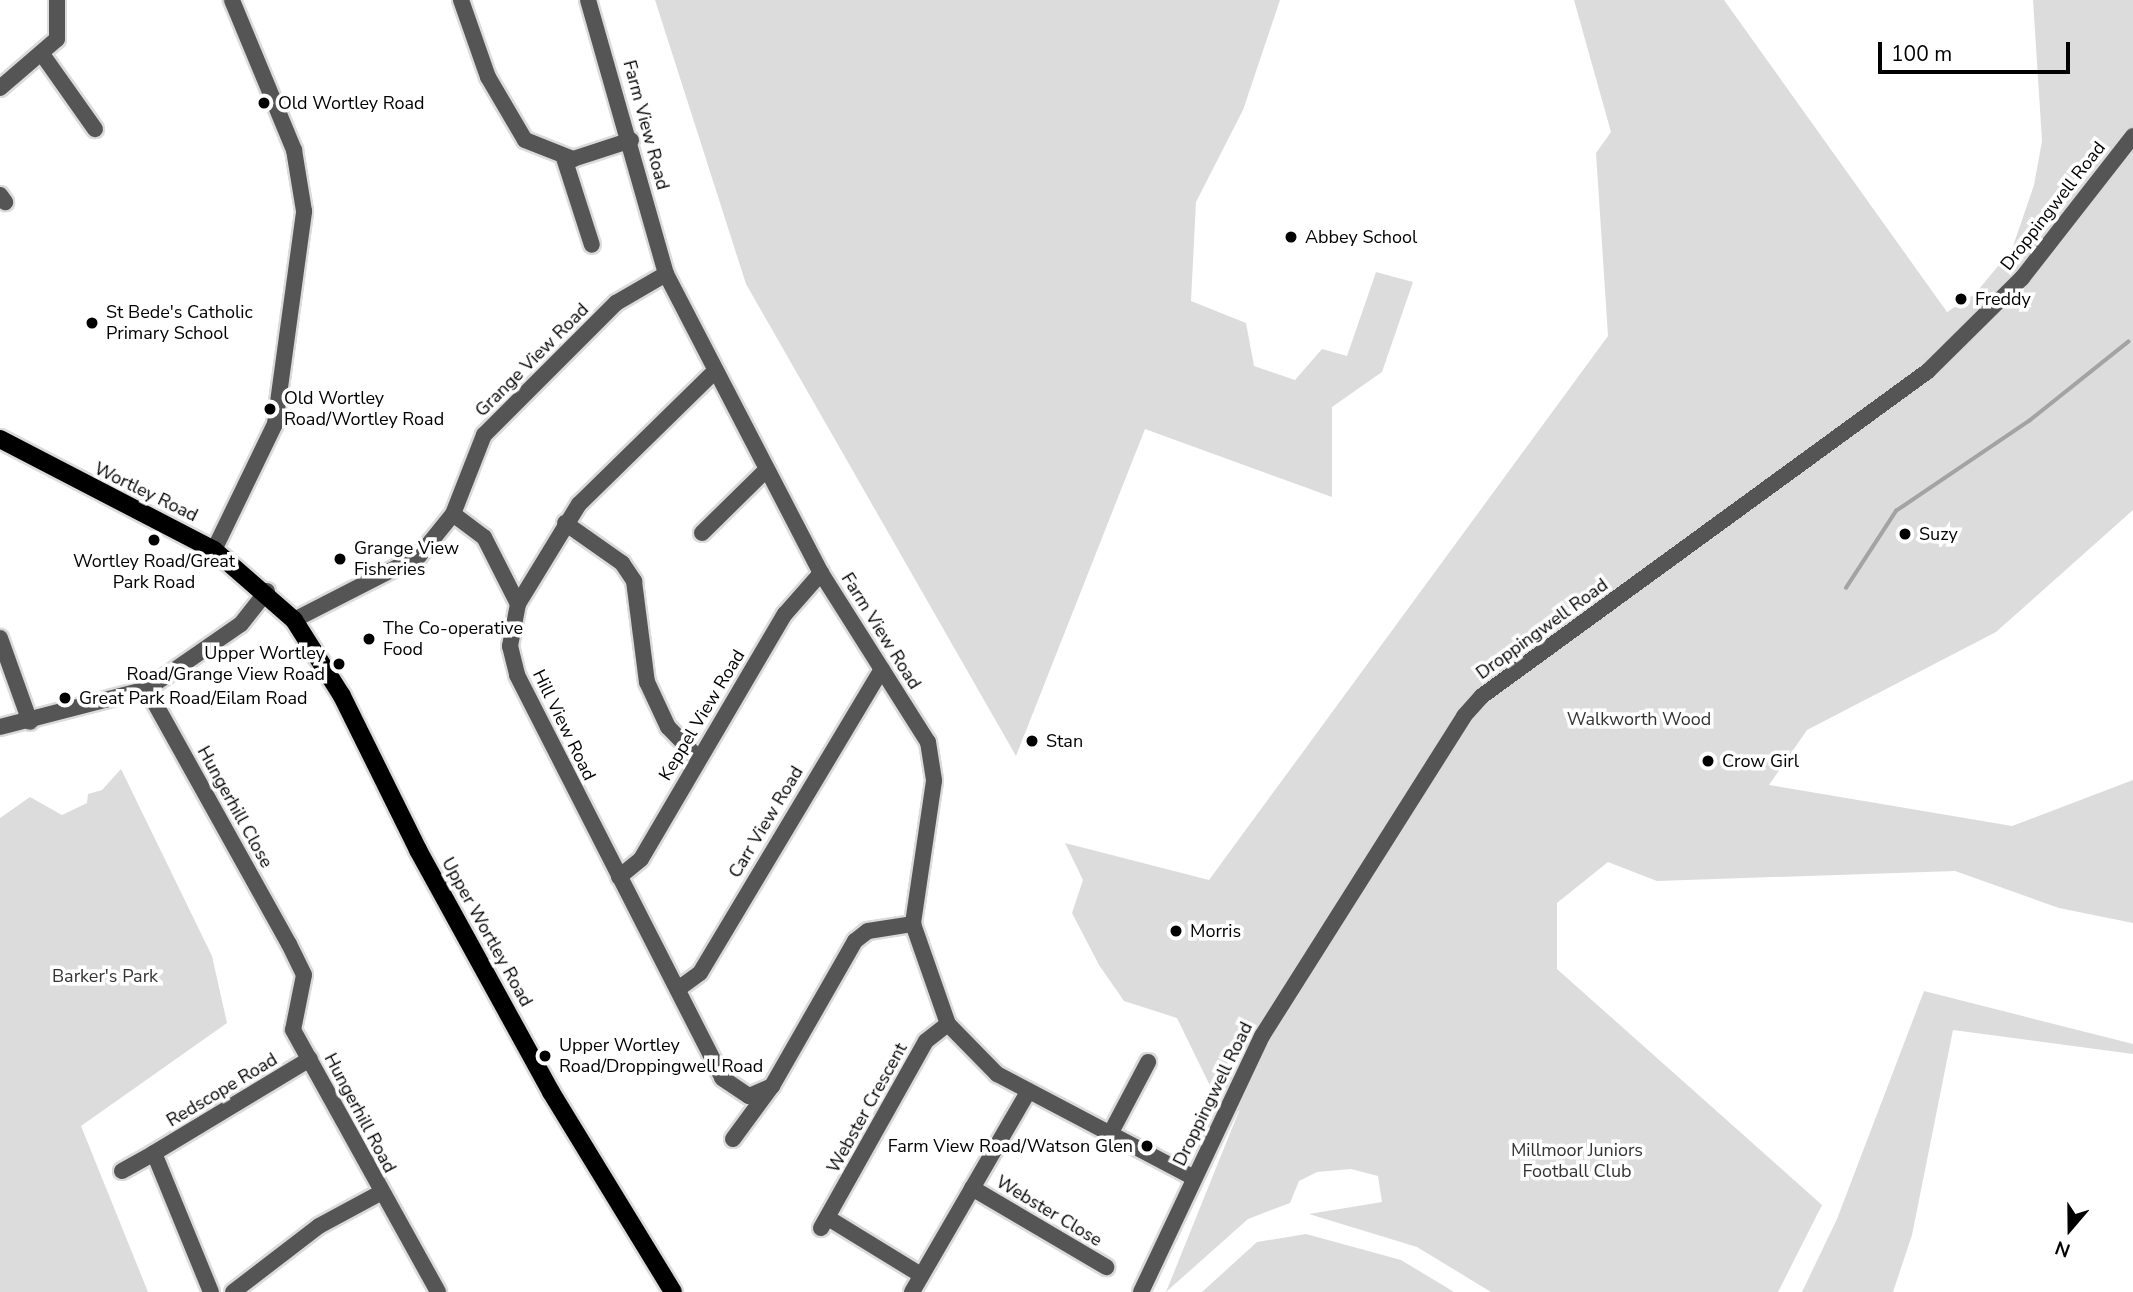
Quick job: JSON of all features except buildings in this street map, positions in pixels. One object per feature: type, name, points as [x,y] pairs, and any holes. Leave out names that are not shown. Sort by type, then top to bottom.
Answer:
[{"type":"main road","name":"Wortley Road","points":[[0,439],[214,550],[267,591]]},
{"type":"main road","name":"Upper Wortley Road","points":[[267,591],[294,620],[342,696],[418,850],[546,1082],[673,1292]]},
{"type":"street","points":[[0,88],[41,54],[60,28],[57,0]]},
{"type":"street","points":[[214,550],[275,424],[304,211],[294,150],[232,0]]},
{"type":"street","points":[[461,0],[507,117],[524,140],[564,158],[631,140]]},
{"type":"street","name":"Farm View Road","points":[[588,0],[631,140],[666,274],[714,372],[821,573],[882,669],[934,761],[912,923],[948,1024],[997,1074],[1108,1138],[1194,1178]]},
{"type":"street","points":[[41,54],[95,129]]},
{"type":"street","name":"Droppingwell Road","points":[[1140,1292],[1262,1036],[1482,695],[1928,371],[2022,278],[2133,136]]},
{"type":"street","points":[[564,158],[587,240]]},
{"type":"street","name":"Grange View Road","points":[[294,620],[403,568],[453,514],[484,435],[616,303],[666,274]]},
{"type":"street","name":"Hill View Road","points":[[714,372],[565,523],[518,604],[510,646],[517,676],[722,1078],[749,1096],[772,1086]]},
{"type":"street","points":[[702,533],[766,470]]},
{"type":"street","points":[[453,514],[484,537],[518,604]]},
{"type":"street","points":[[565,523],[622,563],[634,582],[647,682],[668,727],[698,758]]},
{"type":"street","name":"Keppel View Road","points":[[619,877],[640,859],[785,614],[821,573]]},
{"type":"street","points":[[0,727],[30,722],[147,689],[241,624],[267,591]]},
{"type":"street","points":[[0,638],[30,722]]},
{"type":"street","name":"Carr View Road","points":[[678,989],[699,973],[882,669]]},
{"type":"street","name":"Hungerhill Close","points":[[147,689],[289,944]]},
{"type":"street","points":[[733,1139],[772,1086],[855,941],[868,931],[912,923]]},
{"type":"street","name":"Hungerhill Road","points":[[289,944],[304,975],[293,1030],[380,1193],[438,1292]]},
{"type":"street","name":"Webster Crescent","points":[[921,1275],[825,1223],[926,1041],[948,1024]]},
{"type":"street","name":"Redscope Road","points":[[121,1171],[310,1059]]},
{"type":"street","points":[[1108,1138],[1148,1062]]},
{"type":"street","points":[[912,1292],[1028,1092]]},
{"type":"street","points":[[154,1153],[211,1292]]},
{"type":"street","name":"Webster Close","points":[[972,1188],[1106,1267]]},
{"type":"street","points":[[233,1292],[319,1226],[380,1193]]},
{"type":"green space","points":[[655,0],[1280,0],[1243,110],[1196,202],[1191,301],[1246,323],[1254,366],[1295,380],[1322,349],[1347,356],[1376,272],[1413,282],[1382,372],[1332,407],[1332,497],[1145,429],[1016,756],[746,284]]},
{"type":"green space","points":[[1574,0],[1724,0],[1947,312],[1975,294],[2012,249],[2034,185],[2042,141],[2033,0],[2133,0],[2133,510],[1996,632],[1807,730],[1769,785],[2012,826],[2133,780],[2133,923],[2059,908],[1955,871],[1657,881],[1608,862],[1557,903],[1557,969],[1822,1205],[1778,1292],[1491,1292],[1417,1247],[1309,1214],[1382,1202],[1378,1176],[1351,1169],[1317,1172],[1299,1181],[1290,1203],[1248,1219],[1166,1292],[1239,1111],[1215,1096],[1177,1018],[1124,1001],[1099,965],[1072,913],[1083,880],[1065,843],[1209,880],[1608,336],[1596,153],[1611,132]]},
{"type":"green space","name":"Barker's Park","points":[[121,769],[212,956],[227,1023],[81,1126],[148,1292],[0,1292],[0,818],[30,797],[62,815],[87,803],[88,794],[102,790]]},
{"type":"green space","points":[[1924,991],[2133,1044],[2133,1054],[1953,1030],[1912,1235],[1893,1292],[1802,1292],[1837,1219]]},
{"type":"green space","points":[[1306,1234],[1401,1260],[1454,1292],[1202,1292],[1257,1242]]},
{"type":"waterway","points":[[1846,588],[1896,511],[2029,421],[2128,342]]},
{"type":"place","name":"Old Wortley Road","points":[[264,103]]},
{"type":"place","name":"Abbey School","points":[[1291,237]]},
{"type":"place","name":"Freddy","points":[[1961,299]]},
{"type":"place","name":"St Bede's Catholic Primary School","points":[[92,323]]},
{"type":"place","name":"Old Wortley Road/Wortley Road","points":[[270,409]]},
{"type":"place","name":"Suzy","points":[[1905,534]]},
{"type":"place","name":"Wortley Road/Great Park Road","points":[[154,540]]},
{"type":"place","name":"Grange View Fisheries","points":[[340,559]]},
{"type":"place","name":"The Co-operative Food","points":[[369,639]]},
{"type":"place","name":"Upper Wortley Road/Grange View Road","points":[[339,664]]},
{"type":"place","name":"Great Park Road/Eilam Road","points":[[65,698]]},
{"type":"place","name":"Stan","points":[[1032,741]]},
{"type":"place","name":"Crow Girl","points":[[1708,761]]},
{"type":"place","name":"Morris","points":[[1176,931]]},
{"type":"place","name":"Upper Wortley Road/Droppingwell Road","points":[[545,1056]]},
{"type":"place","name":"Farm View Road/Watson Glen","points":[[1147,1146]]},
{"type":"park label","name":"Walkworth Wood","points":[[1639,719]]},
{"type":"park label","name":"Millmoor Juniors Football Club","points":[[1577,1161]]}]
